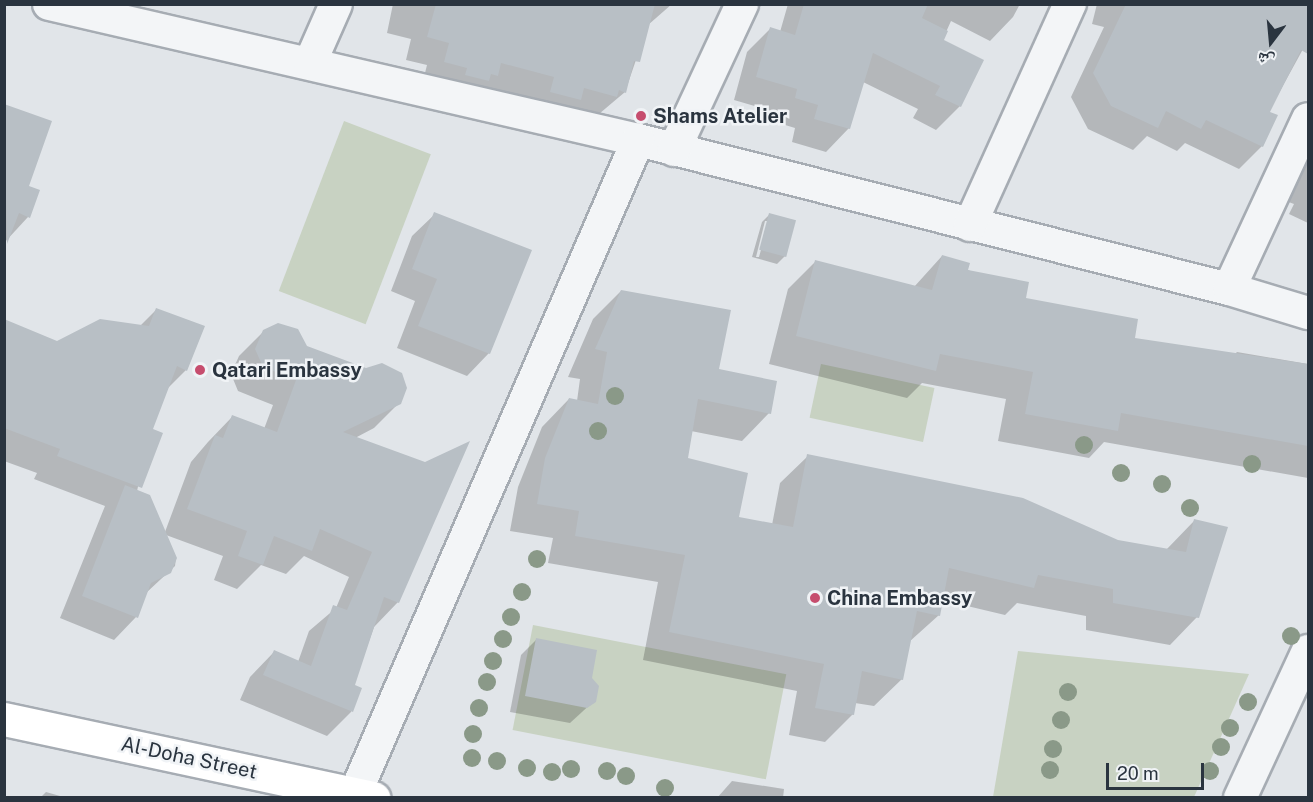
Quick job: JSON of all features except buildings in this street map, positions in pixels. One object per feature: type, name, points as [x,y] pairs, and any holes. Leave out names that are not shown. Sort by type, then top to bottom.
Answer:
[{"type":"street","points":[[49,4],[638,140],[1229,289],[1308,313]]},
{"type":"street","points":[[310,63],[336,4]]},
{"type":"street","points":[[674,150],[742,4]]},
{"type":"street","points":[[970,225],[1070,4]]},
{"type":"street","points":[[1229,289],[1308,120]]},
{"type":"street","points":[[364,796],[638,140]]},
{"type":"street","points":[[1240,798],[1308,651]]},
{"type":"street","name":"Al-Doha Street","points":[[4,719],[364,796]]},
{"type":"green space","points":[[344,121],[431,154],[366,324],[279,291]]},
{"type":"green space","points":[[821,364],[934,388],[923,442],[810,418]]},
{"type":"green space","points":[[533,625],[786,674],[766,779],[513,730]]},
{"type":"green space","points":[[1018,651],[1249,674],[1194,797],[993,797]]},
{"type":"place","name":"Shams Atelier","points":[[641,116]]},
{"type":"place","name":"Qatari Embassy","points":[[200,370]]},
{"type":"place","name":"China Embassy","points":[[815,598]]}]
